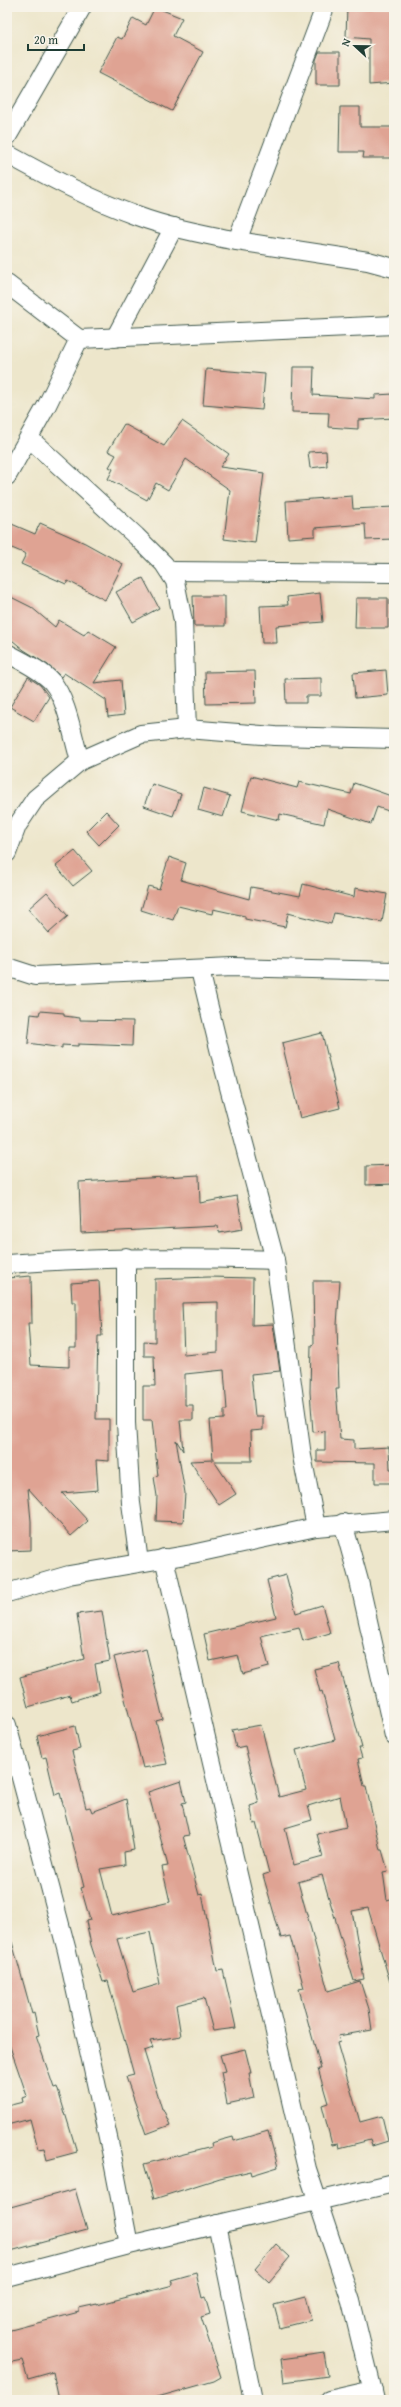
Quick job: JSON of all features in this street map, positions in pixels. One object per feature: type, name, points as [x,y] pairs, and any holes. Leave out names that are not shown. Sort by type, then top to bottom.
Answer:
[{"type":"street","points":[[9,127],[82,7]]},
{"type":"street","points":[[238,241],[325,7]]},
{"type":"street","points":[[7,154],[108,204],[136,216],[174,227],[238,241],[392,266]]},
{"type":"street","points":[[115,338],[174,227]]},
{"type":"street","points":[[7,284],[79,339],[394,324]]},
{"type":"street","points":[[7,476],[29,438],[79,339]]},
{"type":"street","points":[[29,438],[136,536],[169,571],[177,589],[182,621],[187,729]]},
{"type":"street","points":[[169,571],[394,573]]},
{"type":"street","points":[[7,653],[40,672],[56,688],[62,698],[80,761]]},
{"type":"street","points":[[7,852],[12,823],[35,799],[80,761],[141,734],[187,729],[275,736],[394,739]]},
{"type":"street","points":[[7,967],[35,976],[233,968],[394,971]]},
{"type":"street","points":[[200,970],[222,1061],[275,1260],[302,1456],[316,1527]]},
{"type":"street","points":[[7,1264],[126,1258],[275,1260]]},
{"type":"street","points":[[126,1258],[126,1423],[131,1503],[139,1562]]},
{"type":"street","points":[[7,1593],[69,1575],[164,1558],[316,1527],[343,1523],[394,1520]]},
{"type":"street","points":[[343,1523],[359,1581],[394,1736]]},
{"type":"street","points":[[164,1558],[257,1959],[316,2200],[351,2301],[374,2395],[329,2400]]},
{"type":"street","points":[[7,1725],[69,1959],[109,2143],[129,2245]]},
{"type":"street","points":[[7,2277],[129,2245],[316,2200],[394,2183]]},
{"type":"street","points":[[217,2224],[253,2400]]},
{"type":"building","points":[[155,7],[182,18],[173,36],[203,52],[172,111],[98,73],[117,37],[122,39],[133,18],[146,25]]},
{"type":"building","points":[[347,7],[394,7],[394,83],[369,85],[369,39],[346,37]]},
{"type":"building","points":[[319,52],[340,52],[340,85],[316,85],[316,60]]},
{"type":"building","points":[[340,107],[360,107],[360,127],[394,127],[394,158],[363,158],[364,152],[339,152]]},
{"type":"building","points":[[293,367],[314,367],[313,395],[375,399],[375,395],[394,394],[394,418],[358,420],[358,429],[328,427],[329,413],[292,412]]},
{"type":"building","points":[[206,369],[265,374],[262,410],[203,405]]},
{"type":"building","points":[[182,421],[229,454],[220,467],[264,473],[255,543],[224,539],[230,490],[186,459],[168,490],[156,483],[147,500],[108,479],[113,469],[109,467],[116,455],[108,451],[124,424],[164,446]]},
{"type":"building","points":[[326,451],[327,466],[310,468],[308,452]]},
{"type":"building","points":[[352,496],[353,509],[394,507],[394,539],[366,540],[365,524],[315,528],[315,536],[288,538],[286,501]]},
{"type":"building","points":[[7,522],[35,534],[40,523],[85,543],[123,564],[105,600],[68,581],[66,584],[21,564],[26,554],[7,546]]},
{"type":"building","points":[[143,578],[159,608],[133,622],[116,592]]},
{"type":"building","points":[[320,593],[323,622],[276,626],[277,643],[262,643],[260,606],[288,605],[287,597]]},
{"type":"building","points":[[7,595],[31,607],[55,627],[59,620],[84,635],[88,630],[116,647],[94,683],[121,680],[124,715],[108,717],[106,700],[64,673],[61,677],[48,665],[24,650],[7,636]]},
{"type":"building","points":[[193,596],[225,596],[225,626],[194,626]]},
{"type":"building","points":[[356,598],[388,598],[388,628],[355,628]]},
{"type":"building","points":[[386,670],[388,695],[355,698],[353,673]]},
{"type":"building","points":[[255,671],[256,703],[206,704],[205,672]]},
{"type":"building","points":[[28,677],[40,685],[49,697],[34,721],[10,707]]},
{"type":"building","points":[[321,678],[321,696],[306,696],[306,703],[286,703],[285,679]]},
{"type":"building","points":[[251,776],[297,788],[299,782],[351,794],[354,783],[394,797],[394,813],[377,807],[371,824],[327,809],[324,824],[280,814],[279,820],[242,811]]},
{"type":"building","points":[[152,784],[181,794],[173,816],[144,806]]},
{"type":"building","points":[[204,788],[230,796],[223,817],[198,810]]},
{"type":"building","points":[[106,811],[119,825],[99,845],[86,831]]},
{"type":"building","points":[[75,851],[92,871],[73,886],[56,866]]},
{"type":"building","points":[[169,857],[186,863],[181,880],[249,899],[251,887],[300,896],[303,884],[354,897],[355,888],[387,894],[382,922],[334,913],[331,924],[288,913],[285,927],[245,919],[245,916],[213,909],[212,914],[178,906],[173,920],[141,910],[148,886],[159,889]]},
{"type":"building","points":[[47,892],[68,916],[49,933],[28,909]]},
{"type":"building","points":[[40,1011],[64,1013],[64,1016],[80,1018],[80,1020],[133,1021],[132,1046],[78,1044],[78,1046],[62,1045],[62,1048],[28,1043],[31,1014],[39,1015]]},
{"type":"building","points":[[322,1033],[340,1108],[300,1118],[282,1043]]},
{"type":"building","points":[[394,1165],[394,1184],[366,1185],[366,1166]]},
{"type":"building","points":[[199,1175],[200,1203],[237,1196],[243,1229],[219,1233],[218,1226],[81,1233],[79,1182]]},
{"type":"building","points":[[31,1276],[32,1323],[28,1323],[31,1365],[69,1367],[69,1348],[76,1348],[76,1302],[72,1302],[71,1283],[99,1281],[102,1336],[98,1336],[96,1419],[109,1419],[109,1461],[96,1460],[98,1490],[62,1493],[88,1521],[71,1536],[28,1488],[31,1521],[31,1550],[7,1551],[7,1278]]},
{"type":"building","points":[[209,1277],[253,1278],[252,1325],[273,1324],[280,1371],[251,1374],[255,1416],[263,1416],[263,1430],[251,1431],[252,1461],[214,1461],[236,1494],[219,1505],[190,1461],[213,1460],[210,1420],[224,1419],[224,1410],[227,1410],[224,1370],[185,1374],[185,1405],[193,1405],[193,1420],[180,1420],[183,1451],[176,1440],[185,1493],[183,1522],[156,1521],[157,1496],[154,1477],[158,1476],[152,1420],[143,1420],[143,1386],[155,1386],[154,1356],[144,1356],[144,1341],[155,1342],[155,1279]],"holes":[[[218,1302],[218,1352],[184,1355],[182,1303]]]},
{"type":"building","points":[[313,1281],[340,1281],[337,1325],[339,1389],[336,1389],[340,1439],[354,1440],[354,1449],[389,1447],[390,1469],[394,1469],[394,1483],[375,1483],[375,1463],[317,1462],[317,1450],[325,1450],[325,1431],[313,1432],[310,1392],[311,1345],[314,1344]]},
{"type":"building","points":[[286,1575],[296,1613],[322,1605],[330,1633],[303,1641],[299,1627],[261,1636],[269,1667],[243,1674],[238,1655],[210,1661],[204,1634],[276,1617],[267,1580]]},
{"type":"building","points":[[102,1611],[110,1661],[95,1664],[100,1692],[72,1701],[70,1695],[28,1707],[20,1677],[84,1659],[77,1614]]},
{"type":"building","points":[[146,1649],[163,1719],[156,1721],[167,1764],[143,1768],[114,1657]]},
{"type":"building","points":[[339,1663],[362,1748],[359,1748],[362,1758],[358,1759],[364,1786],[366,1786],[380,1850],[382,1850],[388,1871],[383,1872],[387,1900],[394,1898],[394,1982],[390,1982],[368,1908],[352,1911],[364,1979],[354,1981],[322,1875],[298,1882],[328,1991],[360,1981],[369,2009],[372,2030],[338,2036],[340,2042],[337,2043],[360,2122],[382,2116],[388,2141],[372,2146],[370,2140],[339,2148],[338,2144],[332,2145],[322,2105],[328,2103],[318,2069],[321,2069],[299,1989],[304,1988],[290,1936],[281,1938],[263,1875],[269,1873],[250,1806],[259,1803],[245,1746],[236,1748],[232,1730],[261,1725],[279,1797],[306,1790],[296,1750],[335,1740],[322,1691],[320,1692],[314,1669]],"holes":[[[340,1796],[346,1827],[317,1834],[323,1857],[294,1865],[285,1828],[312,1820],[308,1806]]]},
{"type":"building","points":[[75,1726],[80,1749],[72,1751],[86,1808],[90,1807],[92,1812],[126,1799],[134,1850],[124,1852],[125,1865],[100,1869],[112,1916],[170,1902],[162,1867],[168,1866],[148,1792],[181,1781],[186,1802],[182,1803],[189,1835],[183,1836],[199,1895],[202,1894],[217,1971],[223,1970],[236,2028],[213,2031],[204,1998],[176,2005],[181,2036],[150,2041],[153,2048],[144,2051],[162,2109],[170,2125],[146,2134],[126,2077],[134,2075],[108,1981],[103,1982],[91,1945],[86,1921],[90,1920],[81,1888],[84,1887],[60,1793],[55,1795],[46,1757],[42,1758],[37,1736]],"holes":[[[150,1932],[160,1984],[133,1992],[117,1939]]]},
{"type":"building","points":[[7,1942],[12,1942],[32,2014],[34,2013],[39,2035],[36,2036],[54,2088],[57,2087],[77,2152],[47,2160],[44,2148],[38,2149],[30,2119],[7,2125],[7,2106],[23,2102],[22,2098],[27,2096],[7,2038]]},
{"type":"building","points":[[245,2049],[251,2073],[249,2073],[254,2098],[227,2104],[221,2072],[225,2071],[220,2055]]},
{"type":"building","points":[[268,2131],[278,2167],[252,2175],[251,2171],[220,2178],[154,2199],[144,2164],[212,2147],[211,2143],[233,2137],[234,2141]]},
{"type":"building","points":[[75,2189],[87,2230],[7,2252],[7,2208]]},
{"type":"building","points":[[276,2244],[290,2257],[269,2282],[255,2269]]},
{"type":"building","points":[[196,2273],[202,2298],[205,2297],[210,2314],[201,2317],[221,2377],[214,2381],[147,2400],[59,2400],[53,2372],[28,2379],[22,2360],[7,2363],[7,2331],[79,2312],[79,2308],[97,2305],[173,2285],[171,2280]]},
{"type":"building","points":[[305,2297],[311,2320],[280,2328],[274,2305]]},
{"type":"building","points":[[324,2353],[328,2376],[284,2382],[281,2359]]}]
